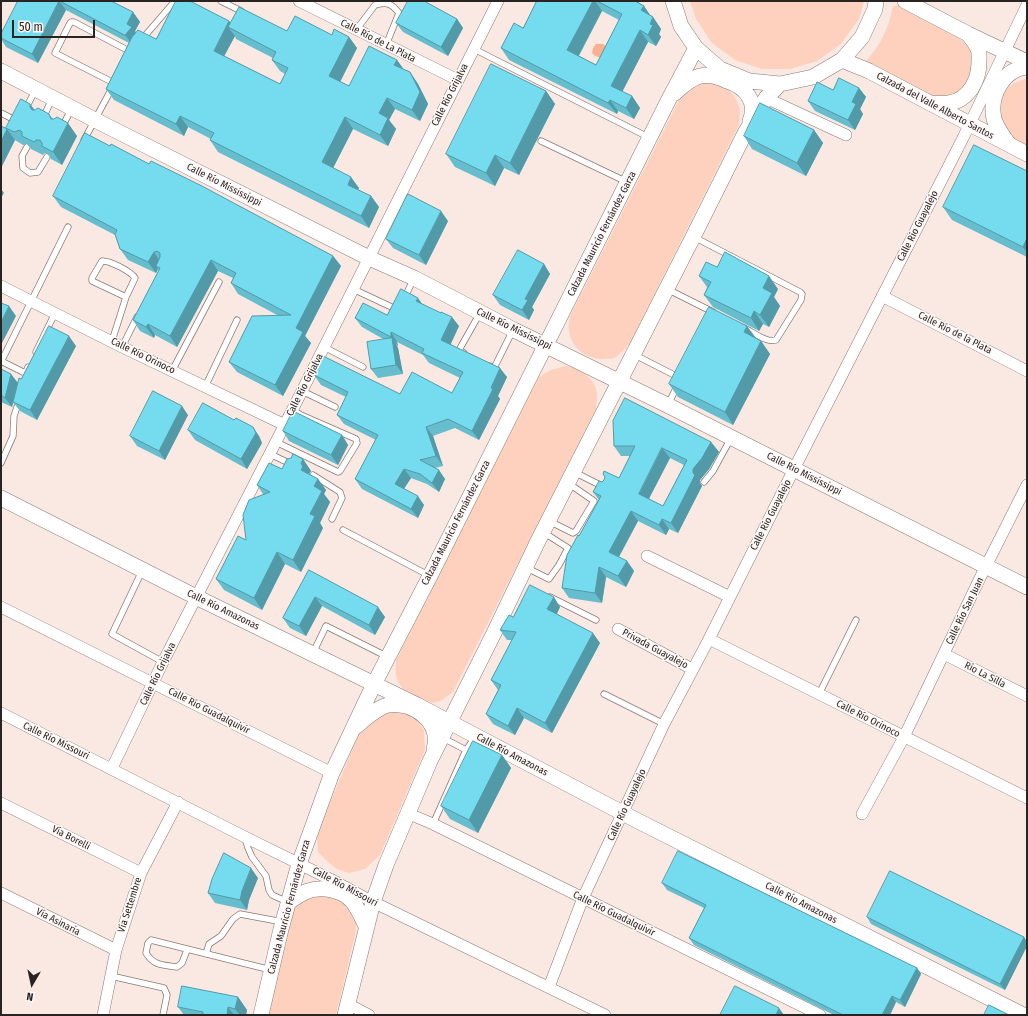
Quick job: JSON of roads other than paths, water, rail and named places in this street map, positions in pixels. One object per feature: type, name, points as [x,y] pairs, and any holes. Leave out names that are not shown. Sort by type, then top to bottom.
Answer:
[{"type":"main road","points":[[673,1],[681,26],[696,48],[720,69],[749,81],[780,84],[813,77],[842,60],[862,37],[875,8],[876,1]]},
{"type":"main road","points":[[906,1],[968,34],[1027,62]]},
{"type":"main road","points":[[930,104],[949,103],[958,100],[966,95],[974,86],[978,74],[980,56],[978,47],[968,34]]},
{"type":"main road","name":"Calzada Mauricio Fernández Garza","points":[[261,1015],[283,922],[299,864],[332,773],[374,684],[696,48]]},
{"type":"main road","name":"Calzada del Valle Alberto Santos","points":[[842,60],[869,71],[1027,154]]},
{"type":"main road","points":[[1009,144],[998,130],[994,118],[994,97],[1007,76],[1016,70],[1027,67]]},
{"type":"main road","name":"Calle Río Mississippi","points":[[1,71],[95,120],[370,258],[414,278],[514,330],[668,405],[1027,587]]},
{"type":"main road","points":[[346,1010],[373,902],[386,865],[430,761],[494,633],[522,583],[526,567],[619,381],[694,237],[745,133],[753,110],[751,100],[747,93],[736,84],[716,76],[702,76],[695,78],[687,83],[668,101]]},
{"type":"main road","points":[[745,133],[766,98],[780,84]]},
{"type":"main road","name":"Calle Río Amazonas","points":[[1,498],[196,597],[449,721],[622,813],[1023,1015]]},
{"type":"main road","points":[[353,729],[379,709],[387,706],[399,705],[415,710],[424,715],[435,732],[436,742],[430,761]]},
{"type":"main road","points":[[289,902],[307,891],[328,889],[345,896],[353,902],[366,926]]},
{"type":"street","name":"Calle Río de La Plata","points":[[299,1],[356,30],[372,42],[386,44],[458,80]]},
{"type":"street","name":"Calle Río Grijalva","points":[[112,768],[163,662],[370,258],[498,1]]},
{"type":"street","name":"Calle Río Guayalejo","points":[[549,987],[583,898],[664,724],[692,669],[709,640],[969,124],[1027,5]]},
{"type":"street","points":[[766,98],[846,135]]},
{"type":"street","name":"Calle Río Orinoco","points":[[1,286],[285,425]]},
{"type":"street","name":"Calle Río de la Plata","points":[[882,296],[1027,371]]},
{"type":"street","name":"Calle Río San Juan","points":[[862,814],[904,737],[986,566],[1027,485]]},
{"type":"street","points":[[647,556],[730,597]]},
{"type":"street","name":"Calle Río Guadalquivir","points":[[1,607],[332,773]]},
{"type":"street","name":"Privada Guayalejo","points":[[618,629],[692,669]]},
{"type":"street","name":"Calle Río Orinoco","points":[[709,640],[1027,798]]},
{"type":"street","name":"Río La Silla","points":[[944,654],[1027,696]]},
{"type":"street","name":"Calle Río Missouri","points":[[1,713],[112,768],[373,902],[605,1015]]},
{"type":"street","name":"Vía Settembre","points":[[103,1015],[116,950],[141,873],[178,802]]},
{"type":"street","name":"Vía Borelli","points":[[1,803],[141,873]]},
{"type":"street","name":"Calle Río Guadalquivir","points":[[408,813],[820,1015]]},
{"type":"street","name":"Vía Asinaria","points":[[1,893],[116,950]]},
{"type":"street","points":[[346,1010],[368,1015]]},
{"type":"lane","points":[[141,40],[174,1]]},
{"type":"lane","points":[[221,1],[241,11]]},
{"type":"lane","points":[[356,30],[375,5],[382,3],[392,5],[399,13],[386,44]]},
{"type":"lane","points":[[114,83],[55,53],[69,25],[71,22],[74,22],[130,54],[136,46]]},
{"type":"lane","points":[[474,49],[650,138]]},
{"type":"lane","points":[[83,142],[118,76]]},
{"type":"lane","points":[[23,114],[36,89]]},
{"type":"lane","points":[[43,119],[53,97]]},
{"type":"lane","points":[[62,128],[72,108]]},
{"type":"lane","points":[[1,113],[15,121],[20,120]]},
{"type":"lane","points":[[541,141],[627,182]]},
{"type":"lane","points":[[27,147],[22,156],[23,168],[30,173],[38,172],[47,157]]},
{"type":"lane","points":[[24,372],[3,362],[2,360],[68,227]]},
{"type":"lane","points":[[694,237],[802,294],[801,300],[776,340],[771,341],[738,325]]},
{"type":"lane","points":[[117,344],[126,297],[135,276],[108,261],[102,261],[92,278],[92,281],[126,297]]},
{"type":"lane","points":[[353,289],[398,310],[414,278]]},
{"type":"lane","points":[[172,371],[219,282]]},
{"type":"lane","points":[[667,289],[716,314]]},
{"type":"lane","points":[[117,344],[140,312]]},
{"type":"lane","points":[[472,358],[459,350],[480,312]]},
{"type":"lane","points":[[33,357],[55,313]]},
{"type":"lane","points":[[205,387],[237,320]]},
{"type":"lane","points":[[485,364],[491,367],[495,366],[514,330]]},
{"type":"lane","points":[[324,347],[363,367]]},
{"type":"lane","points":[[633,354],[681,378],[668,405]]},
{"type":"lane","points":[[23,379],[24,372],[30,364]]},
{"type":"lane","points":[[302,391],[334,407]]},
{"type":"lane","points":[[1,464],[13,436],[14,416],[21,393]]},
{"type":"lane","points":[[276,442],[338,472],[357,443],[356,439],[292,410]]},
{"type":"lane","points":[[704,482],[713,471],[731,437]]},
{"type":"lane","points":[[270,454],[297,467]]},
{"type":"lane","points":[[313,475],[340,492],[342,498],[332,519]]},
{"type":"lane","points":[[571,478],[608,488]]},
{"type":"lane","points":[[546,526],[573,533],[576,531],[594,501],[571,478]]},
{"type":"lane","points":[[526,567],[549,579],[559,565],[568,548],[546,526]]},
{"type":"lane","points":[[343,530],[430,576]]},
{"type":"lane","points":[[142,570],[112,634],[163,662]]},
{"type":"lane","points":[[547,595],[596,620]]},
{"type":"lane","points":[[819,694],[856,620]]},
{"type":"lane","points":[[312,654],[326,626],[388,657]]},
{"type":"lane","points":[[604,694],[664,724]]},
{"type":"lane","points":[[433,824],[466,750],[476,736]]},
{"type":"lane","points":[[442,737],[466,750]]},
{"type":"lane","points":[[245,837],[252,857],[266,876],[269,890],[272,895],[289,902]]},
{"type":"lane","points":[[206,954],[209,944],[221,936],[233,919],[240,914],[283,922]]},
{"type":"lane","points":[[187,950],[182,963],[177,967],[161,965],[150,960],[146,953],[148,943],[151,940],[272,970]]},
{"type":"lane","points":[[111,976],[164,988],[167,995],[163,1015]]}]
